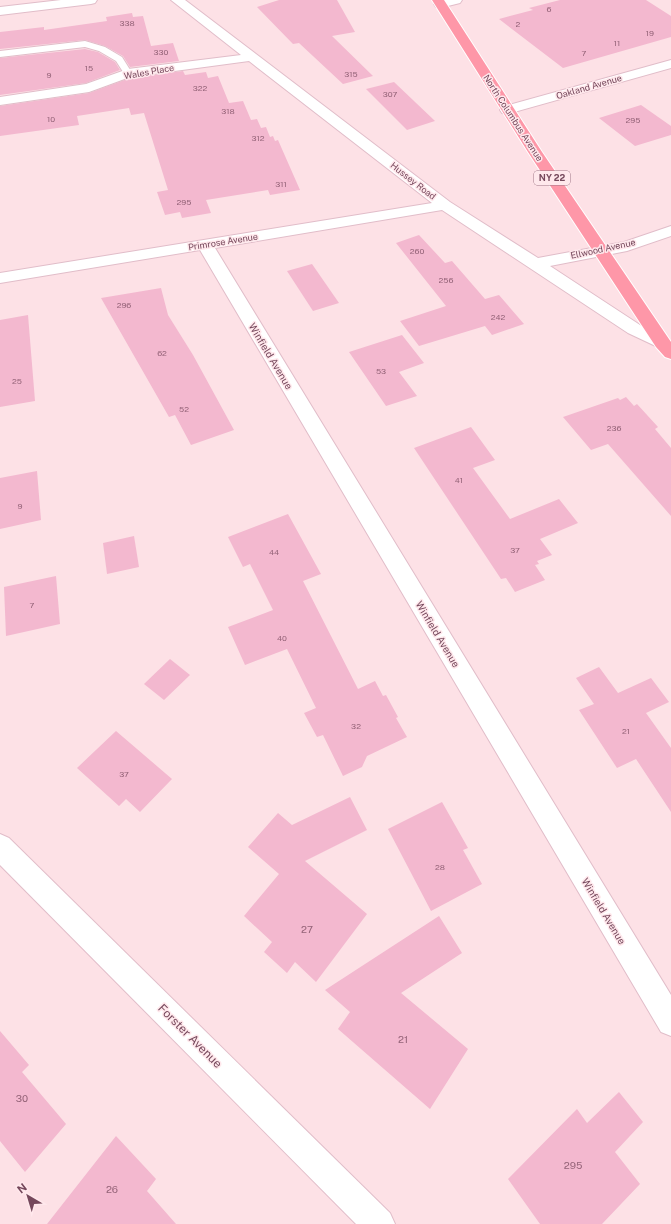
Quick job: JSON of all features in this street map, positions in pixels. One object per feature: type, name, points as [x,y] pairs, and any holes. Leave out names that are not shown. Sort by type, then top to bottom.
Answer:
[{"type":"main road","name":"North Columbus Avenue","points":[[439,2],[507,110],[666,348]]},
{"type":"street","points":[[0,11],[91,0]]},
{"type":"street","name":"Hussey Road","points":[[178,0],[445,205],[634,329],[666,348]]},
{"type":"street","points":[[439,2],[456,0]]},
{"type":"street","name":"Wales Place","points":[[0,101],[89,88],[128,73],[253,57]]},
{"type":"street","name":"Oakland Avenue","points":[[507,110],[671,64]]},
{"type":"street","name":"Primrose Avenue","points":[[0,278],[445,205]]},
{"type":"street","name":"Ellwood Avenue","points":[[535,264],[627,246],[671,231]]},
{"type":"street","name":"Winfield Avenue","points":[[205,245],[671,1022]]},
{"type":"street","name":"Forster Avenue","points":[[0,848],[379,1224]]},
{"type":"lane","points":[[0,54],[85,44],[102,49],[118,59],[128,73]]},
{"type":"building","points":[[279,0],[337,0],[355,32],[332,36],[373,76],[343,84],[299,43],[293,44],[257,7]]},
{"type":"building","points":[[560,0],[646,0],[671,16],[671,37],[563,68],[499,19],[533,10],[529,8]]},
{"type":"building","points":[[132,13],[133,17],[143,16],[151,46],[173,43],[179,61],[130,67],[123,56],[105,46],[85,40],[0,49],[0,32],[44,27],[44,30],[107,21],[106,17]]},
{"type":"building","points":[[85,49],[98,52],[115,62],[120,70],[86,83],[0,95],[0,58]]},
{"type":"building","points":[[183,71],[185,75],[206,72],[208,78],[218,76],[229,103],[243,101],[251,120],[257,119],[261,128],[266,127],[270,137],[273,136],[275,141],[278,140],[300,190],[270,195],[268,190],[206,200],[211,213],[182,218],[180,212],[165,215],[157,192],[168,190],[144,113],[131,115],[129,108],[77,116],[79,125],[0,136],[0,106],[89,93],[130,78]]},
{"type":"building","points":[[394,82],[435,121],[407,130],[366,89]]},
{"type":"building","points":[[641,105],[671,126],[671,135],[635,146],[599,118]]},
{"type":"building","points":[[419,235],[445,263],[452,261],[485,299],[499,295],[524,324],[492,335],[485,326],[419,346],[400,321],[446,306],[396,243]]},
{"type":"building","points":[[312,264],[339,303],[313,311],[287,271]]},
{"type":"building","points":[[161,288],[168,315],[193,355],[234,430],[191,445],[175,415],[169,417],[101,298]]},
{"type":"building","points":[[28,315],[35,401],[0,407],[0,320]]},
{"type":"building","points":[[402,335],[424,363],[399,372],[417,396],[386,406],[349,352]]},
{"type":"building","points":[[626,397],[634,406],[637,404],[658,427],[655,429],[671,448],[671,516],[608,444],[591,450],[563,417],[618,398],[620,400]]},
{"type":"building","points":[[471,427],[495,460],[473,468],[510,519],[559,499],[578,523],[540,539],[552,555],[537,561],[539,564],[535,565],[545,580],[515,592],[506,578],[501,579],[414,448]]},
{"type":"building","points":[[37,471],[41,520],[0,529],[0,478]]},
{"type":"building","points":[[288,514],[321,574],[303,581],[358,689],[375,681],[383,696],[386,695],[398,717],[396,718],[407,737],[367,756],[362,767],[343,776],[323,735],[317,737],[304,713],[316,708],[287,649],[245,665],[228,627],[273,610],[250,564],[243,567],[228,537]]},
{"type":"building","points":[[134,536],[139,567],[107,574],[103,543]]},
{"type":"building","points":[[56,576],[60,624],[6,636],[4,587]]},
{"type":"building","points":[[170,659],[190,675],[164,700],[144,684]]},
{"type":"building","points":[[599,667],[618,693],[651,678],[669,702],[646,713],[671,748],[671,812],[636,759],[617,768],[579,710],[594,704],[576,678]]},
{"type":"building","points":[[116,731],[172,779],[140,812],[126,799],[119,806],[77,768]]},
{"type":"building","points":[[350,797],[367,830],[305,861],[367,914],[316,982],[295,962],[287,973],[264,952],[272,942],[244,916],[279,874],[248,847],[278,813],[292,825]]},
{"type":"building","points":[[442,802],[468,848],[463,850],[482,884],[431,911],[388,829]]},
{"type":"building","points":[[439,916],[462,953],[401,993],[468,1049],[430,1109],[338,1029],[350,1012],[325,990]]},
{"type":"building","points":[[0,1031],[29,1065],[22,1072],[66,1124],[25,1172],[0,1141]]},
{"type":"building","points":[[619,1092],[643,1122],[615,1152],[640,1184],[602,1224],[540,1224],[508,1179],[577,1109],[587,1123]]},
{"type":"building","points":[[116,1136],[156,1179],[147,1191],[176,1224],[47,1224]]}]
